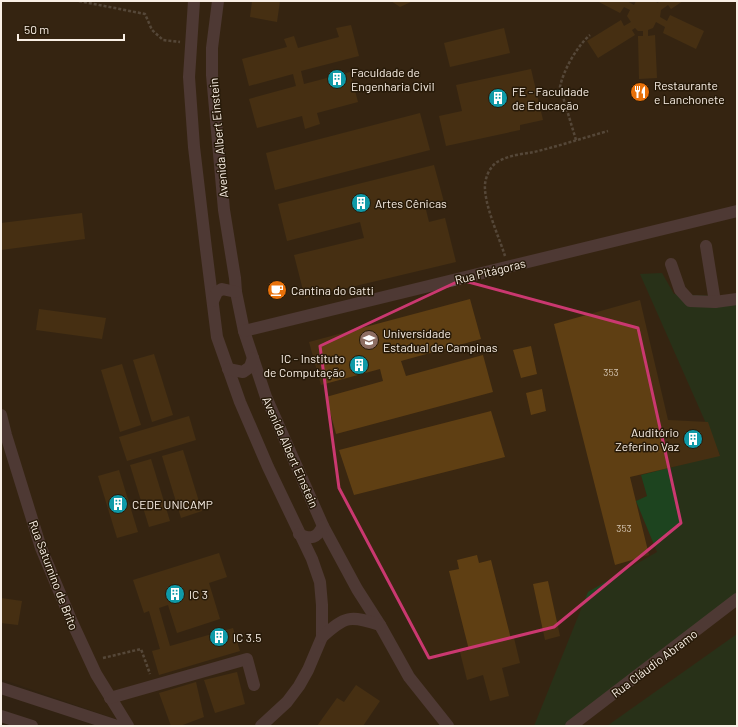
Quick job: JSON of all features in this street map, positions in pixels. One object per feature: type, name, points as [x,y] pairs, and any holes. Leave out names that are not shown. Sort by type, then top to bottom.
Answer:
[{"type":"street","name":"Avenida Albert Einstein","points":[[194,1],[189,77],[194,147],[217,337],[242,407],[299,534],[312,559],[320,582],[322,637],[308,670],[299,686],[287,702],[261,726]]},
{"type":"street","name":"Avenida Albert Einstein","points":[[218,1],[212,48],[212,75],[224,210],[236,278],[236,292],[244,330],[266,397],[323,526],[357,589],[380,625],[409,677],[442,724]]},
{"type":"street","name":"Rua Pitágoras","points":[[244,330],[737,211]]},
{"type":"street","points":[[706,246],[715,302]]},
{"type":"street","points":[[671,264],[680,290],[690,301],[715,302],[737,299]]},
{"type":"street","points":[[213,301],[217,292],[222,289],[236,292]]},
{"type":"street","points":[[228,369],[243,372],[250,367],[253,358]]},
{"type":"street","name":"Rua Saturnino de Brito","points":[[1,415],[42,548],[72,622],[90,661],[110,698],[128,726]]},
{"type":"street","points":[[299,534],[306,537],[313,537],[320,533],[323,526]]},
{"type":"street","name":"Rua Cláudio Abramo","points":[[571,726],[737,599]]},
{"type":"street","points":[[322,637],[335,625],[348,619],[360,618],[380,625]]},
{"type":"street","points":[[110,698],[247,659],[254,685]]},
{"type":"street","points":[[1,688],[117,726]]},
{"type":"street","points":[[1,716],[32,726]]},
{"type":"path","points":[[79,1],[145,14],[152,30],[163,40],[184,42]]},
{"type":"path","points":[[576,140],[560,87],[567,67],[585,39],[590,35]]},
{"type":"path","points":[[508,266],[486,199],[485,182],[492,167],[498,161],[509,157],[535,152],[608,131]]},
{"type":"path","points":[[90,661],[141,649],[154,686]]},
{"type":"highlighted area","points":[[461,280],[638,328],[681,523],[554,627],[429,658],[339,488],[320,346]]},
{"type":"shaded area","name":"Universidade Estadual de Campinas","points":[[1,1],[737,1],[737,726],[136,726],[1,679]]},
{"type":"green space","points":[[662,273],[674,294],[737,297],[737,595],[564,726],[534,726],[588,592],[657,552],[636,501],[647,496],[641,475],[720,455],[640,274]]},
{"type":"green space","points":[[737,634],[737,726],[607,726]]},
{"type":"building","points":[[252,1],[280,1],[277,22],[250,17]]},
{"type":"building","points":[[391,1],[413,1],[400,7]]},
{"type":"building","name":"FE - Faculdade de Educação","points":[[597,1],[627,1],[634,5],[636,1],[656,1],[657,3],[661,1],[683,1],[671,9],[668,5],[661,10],[660,17],[667,21],[670,15],[704,31],[696,49],[663,33],[665,27],[656,22],[653,28],[648,30],[648,36],[655,35],[657,78],[639,79],[638,36],[643,36],[643,31],[638,31],[635,28],[632,30],[635,35],[598,58],[587,41],[621,20],[624,26],[631,22],[627,16],[630,10],[624,7],[620,13]]},
{"type":"building","name":"Faculdade de Engenharia Civil","points":[[351,25],[359,56],[301,71],[304,84],[350,72],[358,102],[317,113],[320,124],[305,129],[302,116],[257,128],[249,99],[296,86],[293,74],[249,86],[242,59],[287,47],[284,39],[294,36],[298,48],[339,37],[336,28]]},
{"type":"building","points":[[504,28],[510,53],[450,67],[444,43]]},
{"type":"building","name":"FE - Faculdade de Educação","points":[[531,69],[543,120],[520,125],[520,130],[446,146],[439,116],[462,111],[456,85]]},
{"type":"building","name":"Artes Cênicas","points":[[420,113],[430,150],[275,190],[266,153]]},
{"type":"building","points":[[434,165],[444,202],[425,206],[429,222],[445,218],[456,262],[305,298],[294,255],[364,238],[360,222],[287,241],[278,204]]},
{"type":"building","points":[[82,213],[85,239],[1,250],[1,223]]},
{"type":"building","name":"IC - Instituto de Computação","points":[[470,299],[481,339],[401,361],[406,376],[483,355],[493,392],[336,434],[326,397],[383,381],[380,369],[321,385],[309,342]]},
{"type":"building","points":[[640,300],[668,420],[708,422],[720,456],[630,477],[649,555],[615,565],[554,324]]},
{"type":"building","points":[[39,309],[106,318],[102,339],[36,330]]},
{"type":"building","points":[[531,346],[537,374],[521,378],[513,350]]},
{"type":"building","points":[[154,354],[173,415],[152,422],[133,360]]},
{"type":"building","points":[[122,364],[141,425],[120,432],[101,370]]},
{"type":"building","points":[[542,389],[546,411],[531,415],[526,393]]},
{"type":"building","points":[[491,411],[505,457],[354,495],[339,450]]},
{"type":"building","points":[[189,416],[196,440],[127,461],[119,437]]},
{"type":"building","points":[[183,450],[202,511],[181,518],[162,456]]},
{"type":"building","points":[[151,459],[170,521],[149,527],[130,465]]},
{"type":"building","name":"CEDE UNICAMP","points":[[119,470],[138,532],[117,538],[98,476]]},
{"type":"building","name":"IC 3","points":[[219,553],[227,577],[209,583],[220,619],[177,633],[168,605],[159,608],[170,646],[233,628],[240,651],[159,675],[152,651],[160,649],[149,611],[144,613],[133,580]]},
{"type":"building","points":[[477,555],[479,563],[491,560],[511,639],[514,638],[520,663],[502,668],[509,696],[490,701],[483,675],[467,680],[460,652],[469,650],[449,571],[459,569],[457,560]]},
{"type":"building","points":[[548,581],[560,636],[545,640],[533,584]]},
{"type":"building","points":[[1,598],[22,601],[18,625],[1,623]]},
{"type":"building","points":[[237,672],[245,704],[215,713],[204,680]]},
{"type":"building","points":[[196,682],[204,717],[180,726],[171,726],[159,693]]},
{"type":"building","points":[[356,685],[380,701],[363,726],[317,726],[337,698],[344,702]]},
{"type":"place","name":"Faculdade de Engenharia Civil","points":[[337,79]]},
{"type":"place","name":"Restaurante e Lanchonete","points":[[640,92]]},
{"type":"place","name":"FE - Faculdade de Educação","points":[[498,98]]},
{"type":"place","name":"Artes Cênicas","points":[[361,203]]},
{"type":"place","name":"Cantina do Gatti","points":[[277,290]]},
{"type":"place","name":"Universidade Estadual de Campinas","points":[[369,340]]},
{"type":"place","name":"IC - Instituto de Computação","points":[[359,365]]},
{"type":"place","name":"Auditório Zeferino Vaz","points":[[693,439]]},
{"type":"place","name":"CEDE UNICAMP","points":[[118,504]]},
{"type":"place","name":"IC 3","points":[[175,594]]},
{"type":"place","name":"IC 3.5","points":[[219,637]]}]
